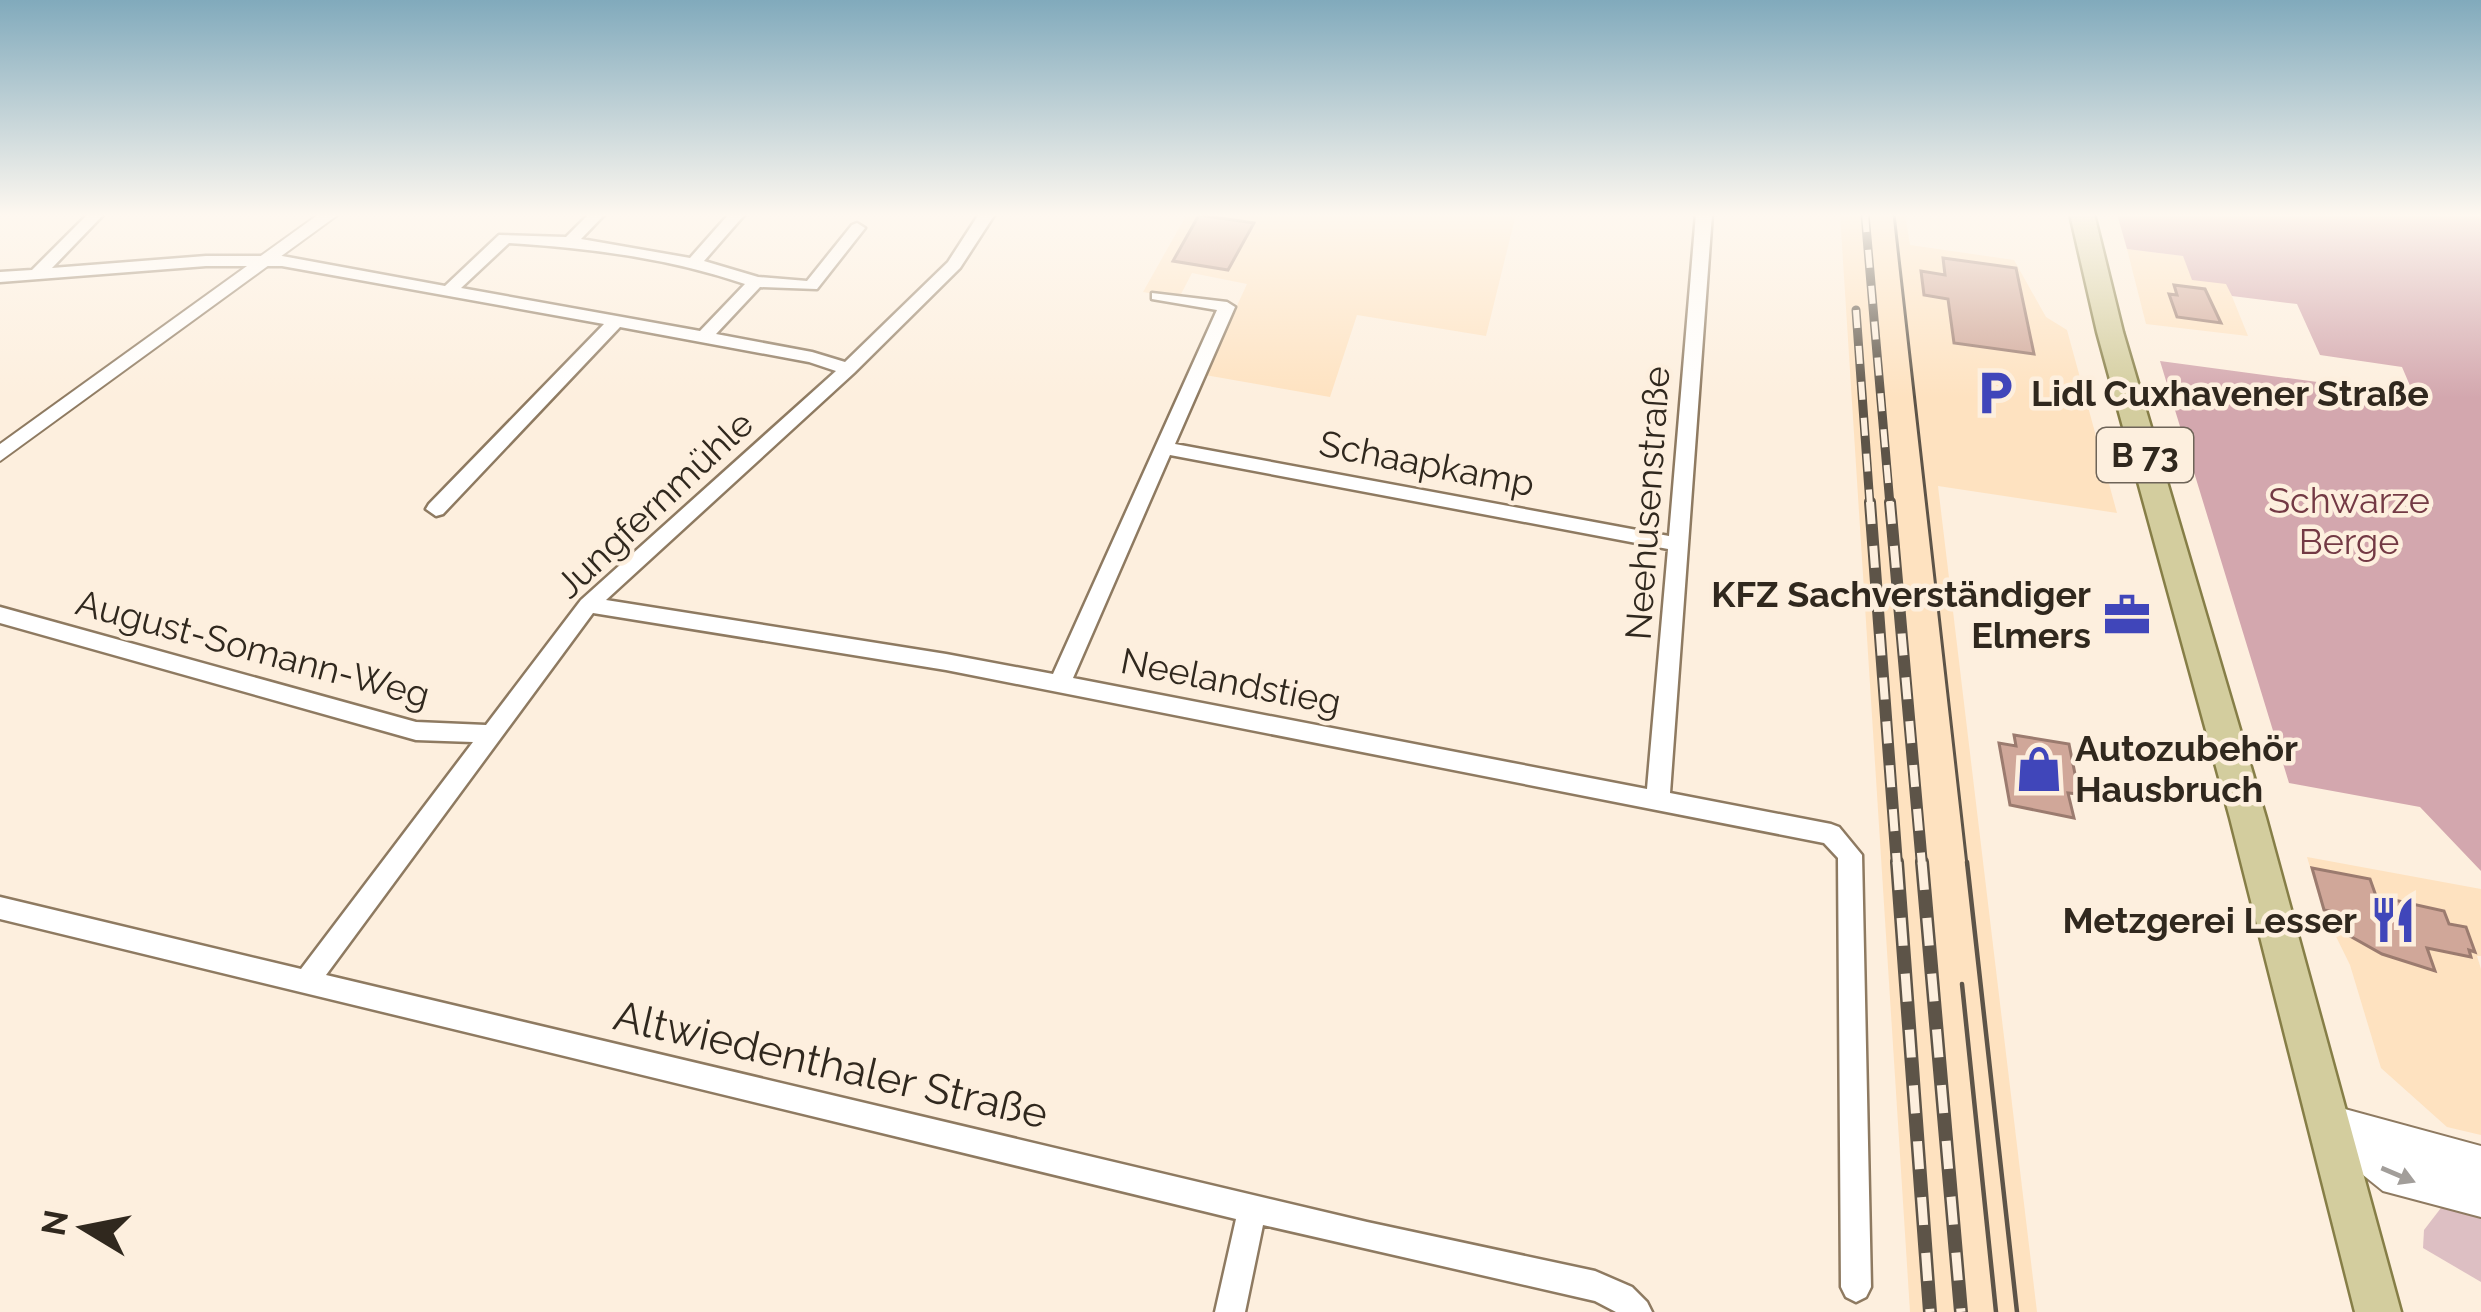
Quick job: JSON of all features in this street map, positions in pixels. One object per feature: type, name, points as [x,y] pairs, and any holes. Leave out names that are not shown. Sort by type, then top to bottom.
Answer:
[{"type":"main road","name":"B 73","points":[[2097,275],[2378,1312]]},
{"type":"main road","points":[[2330,1124],[2481,1166]]},
{"type":"main road","points":[[2330,1124],[2398,1177],[2481,1197]]},
{"type":"street","points":[[0,277],[32,275]]},
{"type":"street","points":[[0,454],[244,275]]},
{"type":"street","points":[[355,275],[812,357],[848,369]]},
{"type":"street","points":[[449,291],[466,275]]},
{"type":"street","points":[[738,275],[756,282],[811,286],[820,275]]},
{"type":"street","name":"Jungfernmühle","points":[[306,982],[587,605],[848,369],[944,275]]},
{"type":"street","name":"Neehusenstraße","points":[[1658,798],[1699,275]]},
{"type":"street","points":[[705,337],[756,282]]},
{"type":"street","points":[[1059,685],[1227,307],[1159,296]]},
{"type":"street","points":[[436,509],[617,321]]},
{"type":"street","name":"Schaapkamp","points":[[1164,448],[1677,544]]},
{"type":"street","name":"Neelandstieg","points":[[587,605],[946,662],[1831,834],[1850,855],[1856,1287]]},
{"type":"street","name":"August-Somann-Weg","points":[[0,616],[416,731],[489,734]]},
{"type":"street","name":"Altwiedenthaler Straße","points":[[0,908],[1595,1286],[1622,1297],[1637,1312]]},
{"type":"street","points":[[1230,1312],[1253,1207]]},
{"type":"shaded area","points":[[1152,275],[1191,275],[1179,298],[1143,292]]},
{"type":"shaded area","points":[[1203,275],[1501,275],[1486,336],[1357,315],[1330,397],[1205,375],[1247,284]]},
{"type":"shaded area","points":[[1844,275],[2023,275],[2046,317],[2067,330],[2117,513],[1938,486],[2037,1312],[1910,1312]]},
{"type":"shaded area","points":[[2134,275],[2213,275],[2227,284],[2248,336],[2146,324]]},
{"type":"shaded area","points":[[2307,857],[2481,889],[2481,956],[2477,956],[2481,969],[2481,1135],[2447,1127],[2381,1068],[2350,965],[2323,910]]},
{"type":"shaded area","points":[[2444,1204],[2481,1211],[2481,1282],[2423,1248],[2424,1230]]},
{"type":"green space","name":"Schwarze Berge","points":[[2190,275],[2481,275],[2481,871],[2420,807],[2289,783],[2160,361],[2414,395],[2402,367],[2320,355],[2297,304],[2232,296],[2226,284],[2192,280]]},
{"type":"building","points":[[1922,275],[2018,275],[2034,354],[1954,343],[1948,299],[1924,295]]},
{"type":"building","points":[[2174,285],[2205,289],[2221,323],[2177,317],[2169,294],[2177,295]]},
{"type":"building","name":"Autozubehör Hausbruch","points":[[2014,735],[2069,744],[2079,794],[2068,793],[2074,818],[2010,805],[1999,743],[2016,746]]},
{"type":"building","name":"Metzgerei Lesser","points":[[2312,868],[2370,879],[2376,896],[2444,911],[2449,924],[2466,927],[2475,952],[2469,950],[2471,957],[2427,948],[2435,971],[2382,954],[2341,931],[2335,912],[2324,910]]},
{"type":"tram line","points":[[1901,275],[1967,865]]},
{"type":"tram line","points":[[1967,862],[2017,1312]]},
{"type":"tram line","points":[[1962,984],[1996,1312]]},
{"type":"railway","points":[[1870,275],[1890,505]]},
{"type":"railway","points":[[1856,310],[1870,505]]},
{"type":"railway","points":[[1870,502],[1897,865]]},
{"type":"railway","points":[[1890,502],[1922,865]]},
{"type":"railway","points":[[1897,862],[1930,1312]]},
{"type":"railway","points":[[1922,862],[1961,1312]]},
{"type":"place","name":"Lidl Cuxhavener Straße","points":[[1995,393]]},
{"type":"place","name":"KFZ Sachverständiger Elmers","points":[[2127,615]]},
{"type":"place","name":"Autozubehör Hausbruch","points":[[2039,769]]},
{"type":"place","name":"Metzgerei Lesser","points":[[2393,920]]}]
